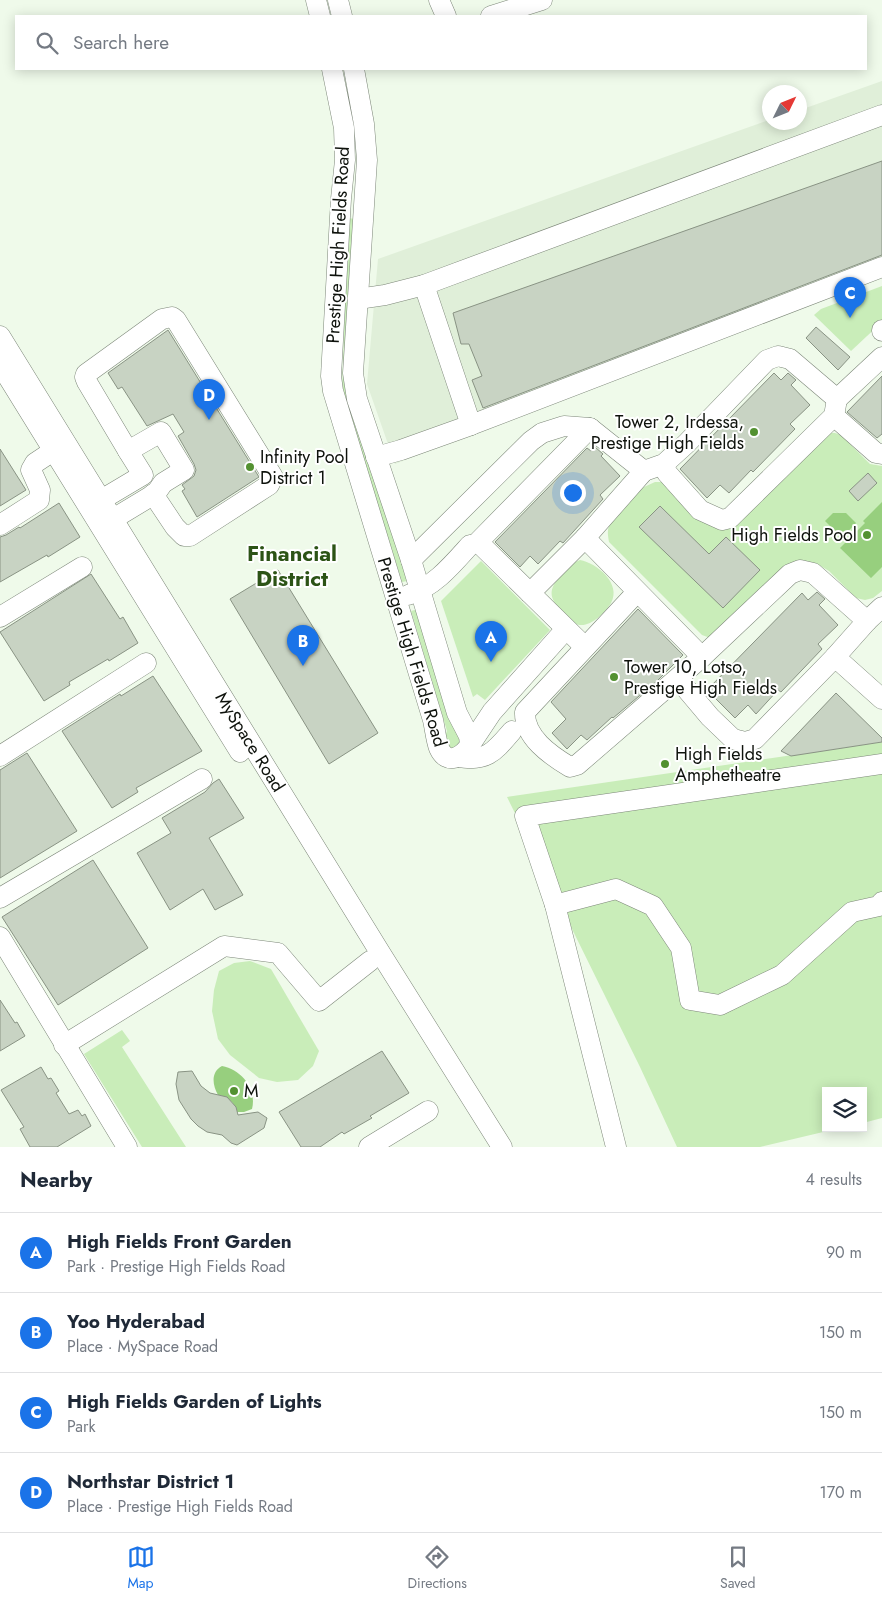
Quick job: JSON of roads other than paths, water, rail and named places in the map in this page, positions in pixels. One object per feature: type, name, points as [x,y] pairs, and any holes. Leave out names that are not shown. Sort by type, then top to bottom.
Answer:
[{"type":"street","points":[[316,0],[320,15]]},
{"type":"street","points":[[338,0],[342,15]]},
{"type":"street","points":[[439,0],[446,15]]},
{"type":"street","points":[[494,15],[542,0]]},
{"type":"street","name":"Prestige High Fields Road","points":[[332,70],[344,128],[345,160],[331,376],[333,391],[433,720],[438,746],[442,754],[449,758],[464,751],[469,736],[458,712],[354,386],[353,373],[367,160],[364,124],[354,70]]},
{"type":"street","points":[[358,299],[424,285],[882,115]]},
{"type":"street","points":[[341,199],[364,202]]},
{"type":"street","points":[[376,457],[471,425],[882,267]]},
{"type":"street","points":[[424,285],[471,425]]},
{"type":"street","points":[[101,500],[143,475],[87,382],[86,374],[162,319],[172,317],[176,320],[273,477],[269,485],[190,536],[184,536],[175,527],[153,494]]},
{"type":"street","name":"MySpace Road","points":[[0,336],[77,475],[370,961],[486,1147]]},
{"type":"street","points":[[530,593],[585,538],[644,471],[664,464],[686,444],[767,360],[778,356],[790,359],[836,407],[876,454],[882,454]]},
{"type":"street","points":[[664,464],[667,473],[700,510],[722,520],[730,518],[749,501],[882,357]]},
{"type":"street","name":"MySpace Road","points":[[0,364],[53,451],[101,500],[502,1147]]},
{"type":"street","points":[[410,560],[531,441],[542,433],[564,426],[590,428],[644,471]]},
{"type":"street","points":[[585,647],[478,542],[590,428]]},
{"type":"street","points":[[113,520],[153,494],[163,483],[184,470],[161,432],[128,451]]},
{"type":"street","points":[[0,525],[39,500],[40,490],[32,470],[35,463],[53,451]]},
{"type":"street","points":[[585,538],[702,658]]},
{"type":"street","points":[[396,599],[420,592],[473,551]]},
{"type":"street","points":[[0,617],[82,567]]},
{"type":"street","points":[[637,592],[525,712],[525,722],[541,746],[570,767],[577,765],[702,658],[790,574],[800,570],[813,573],[867,621]]},
{"type":"street","points":[[678,679],[710,717],[733,739],[745,742],[755,739],[882,606]]},
{"type":"street","points":[[512,731],[499,746],[484,757],[476,759],[464,751],[492,712],[566,629]]},
{"type":"street","points":[[835,657],[882,699]]},
{"type":"street","points":[[0,756],[146,663]]},
{"type":"street","points":[[616,1147],[555,905],[525,816],[882,764]]},
{"type":"street","points":[[0,898],[202,779]]},
{"type":"street","points":[[555,905],[616,889],[653,906],[680,948],[690,1000],[720,1005],[782,975],[852,912],[880,906],[882,902]]},
{"type":"street","points":[[0,937],[127,1147]]},
{"type":"street","points":[[64,1045],[224,946],[278,954],[319,1001],[370,961]]},
{"type":"street","points":[[369,1147],[428,1112]]},
{"type":"place","name":"High Fields Garden of Lights","points":[[850,318]]},
{"type":"place","name":"Northstar District 1","points":[[209,420]]},
{"type":"place","name":"Tower 2, Irdessa, Prestige High Fields","points":[[754,432]]},
{"type":"place","name":"Infinity Pool District 1","points":[[250,467]]},
{"type":"place","name":"High Fields Pool","points":[[867,535]]},
{"type":"place","name":"High Fields Front Garden","points":[[491,662]]},
{"type":"place","name":"Yoo Hyderabad","points":[[303,666]]},
{"type":"place","name":"Tower 10, Lotso, Prestige High Fields","points":[[614,677]]},
{"type":"place","name":"High Fields Amphetheatre","points":[[665,764]]},
{"type":"place","name":"M","points":[[234,1091]]},
{"type":"district","name":"Financial District","points":[[292,566]]}]
